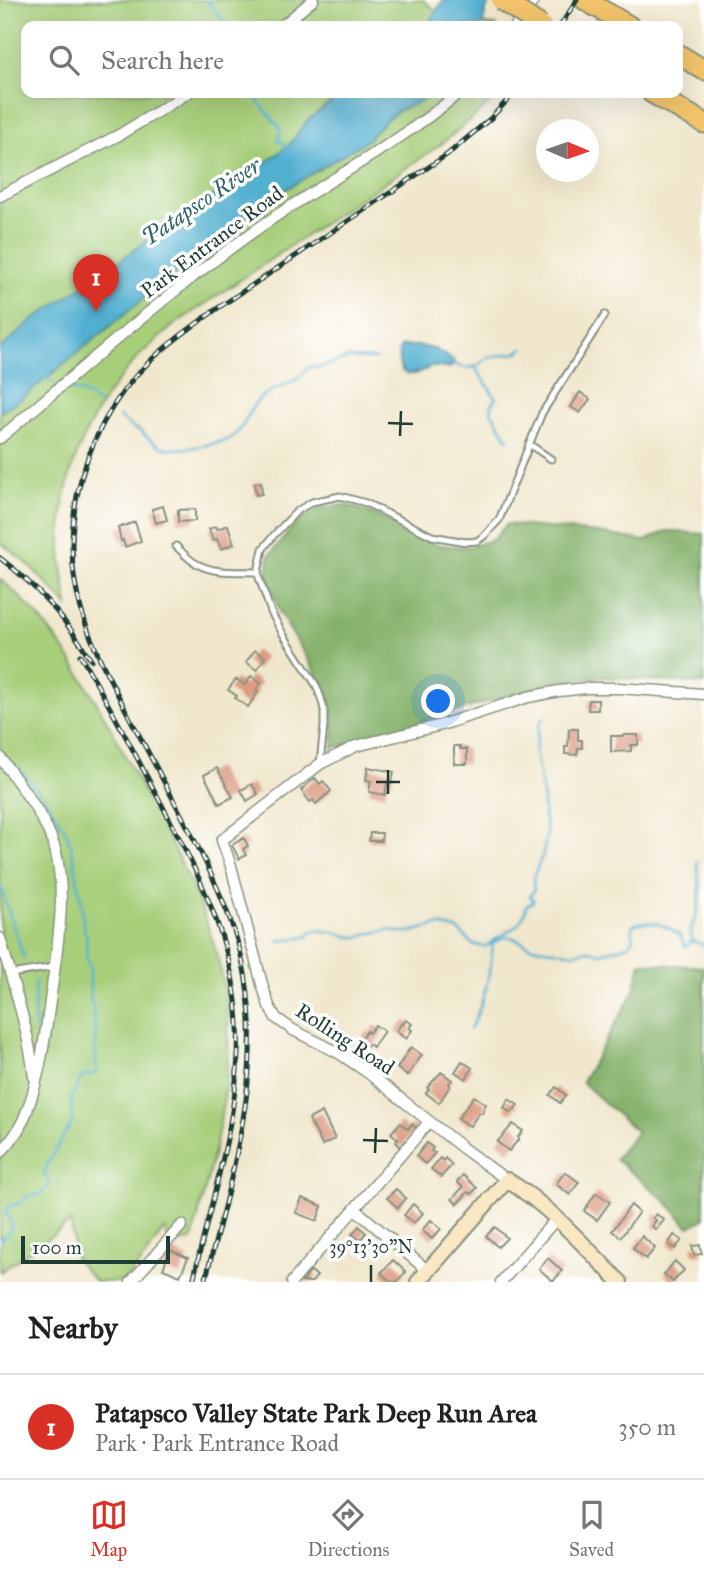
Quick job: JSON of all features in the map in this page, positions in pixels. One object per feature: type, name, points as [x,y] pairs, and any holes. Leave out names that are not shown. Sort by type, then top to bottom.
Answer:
[{"type":"highway","points":[[501,0],[533,21]]},
{"type":"highway","points":[[585,0],[621,21]]},
{"type":"highway","points":[[683,57],[704,70]]},
{"type":"highway","points":[[661,98],[704,123]]},
{"type":"street","points":[[288,21],[313,0]]},
{"type":"street","points":[[519,21],[534,0]]},
{"type":"street","points":[[0,196],[119,135],[180,98]]},
{"type":"street","name":"Park Entrance Road","points":[[0,438],[223,254],[298,201],[434,114],[453,98]]},
{"type":"street","points":[[320,764],[356,746],[441,725],[528,697],[559,691],[618,688],[704,694]]},
{"type":"street","points":[[0,757],[41,816],[54,845],[62,891],[61,921],[45,1037],[34,1086],[28,1110],[0,1153]]},
{"type":"street","name":"Rolling Road","points":[[320,764],[222,840],[269,1006],[276,1018],[358,1066],[508,1180]]},
{"type":"street","points":[[0,938],[29,1046],[34,1086]]},
{"type":"street","points":[[292,1282],[429,1122]]},
{"type":"street","points":[[356,1209],[423,1277],[508,1180],[557,1218],[620,1282]]},
{"type":"street","points":[[501,1282],[557,1218]]},
{"type":"street","points":[[131,1282],[182,1225]]},
{"type":"lane","points":[[320,764],[324,726],[321,698],[316,685],[271,612],[258,575],[263,549],[297,511],[312,502],[340,496],[366,503],[432,537],[477,541],[499,520],[542,413],[605,315]]},
{"type":"lane","points":[[529,444],[551,459]]},
{"type":"lane","points":[[176,546],[195,564],[219,571],[258,575]]},
{"type":"lane","points":[[10,974],[54,967]]},
{"type":"green space","points":[[0,0],[423,0],[444,17],[468,21],[21,21],[21,98],[494,98],[440,145],[175,324],[122,375],[94,416],[74,462],[67,486],[61,545],[68,606],[28,564],[0,542]]},
{"type":"green space","points":[[345,505],[372,513],[436,545],[467,547],[493,540],[507,524],[598,533],[645,541],[667,531],[704,534],[704,684],[602,677],[555,682],[333,748],[333,716],[326,690],[280,613],[267,574],[269,556],[295,524],[319,508]]},
{"type":"green space","points":[[0,579],[43,622],[61,646],[109,725],[196,895],[208,925],[224,987],[228,1020],[227,1076],[212,1159],[192,1240],[170,1245],[164,1229],[140,1263],[122,1282],[96,1282],[75,1259],[71,1222],[0,1272]]},
{"type":"green space","points":[[641,963],[704,967],[704,1219],[689,1227],[664,1199],[615,1159],[637,1132],[582,1082],[633,993]]},
{"type":"water","points":[[443,0],[491,0],[483,21],[430,21]]},
{"type":"water","name":"Patapsco River","points":[[336,98],[427,98],[394,114],[369,139],[285,190],[234,225],[21,399],[0,412],[0,349],[31,321],[193,207],[242,180],[289,145],[307,121]]},
{"type":"water","points":[[400,348],[434,349],[453,360],[454,364],[449,368],[434,367],[406,373],[399,363]]},
{"type":"building","points":[[580,392],[590,399],[580,413],[571,407]]},
{"type":"building","points":[[261,482],[262,494],[256,495],[254,483]]},
{"type":"building","points":[[163,506],[167,520],[156,523],[152,509]]},
{"type":"building","points":[[195,509],[195,521],[178,522],[178,510]]},
{"type":"building","points":[[135,522],[141,541],[125,547],[118,528]]},
{"type":"building","points":[[228,525],[234,544],[221,549],[217,539],[213,540],[209,529]]},
{"type":"building","points":[[255,650],[265,657],[257,670],[246,662]]},
{"type":"building","points":[[251,676],[261,683],[248,707],[228,690],[236,679],[245,685]]},
{"type":"building","points":[[589,700],[598,700],[598,710],[588,710]]},
{"type":"building","points":[[569,729],[578,729],[578,740],[582,740],[582,748],[578,748],[577,755],[565,754]]},
{"type":"building","points":[[638,735],[638,745],[631,745],[631,751],[611,752],[611,736]]},
{"type":"building","points":[[454,746],[467,749],[467,764],[454,764]]},
{"type":"building","points":[[368,767],[394,772],[391,784],[387,784],[385,795],[369,792],[371,781],[366,780]]},
{"type":"building","points":[[217,768],[233,797],[219,804],[204,775]]},
{"type":"building","points":[[315,778],[320,784],[323,781],[331,791],[316,804],[313,800],[310,802],[301,790]]},
{"type":"building","points":[[252,784],[258,794],[247,801],[241,790]]},
{"type":"building","points":[[370,833],[382,833],[381,841],[369,841]]},
{"type":"building","points":[[244,838],[248,846],[243,849],[246,855],[239,859],[232,845]]},
{"type":"building","points":[[406,1020],[412,1024],[409,1028],[412,1030],[406,1039],[396,1031]]},
{"type":"building","points":[[375,1025],[384,1031],[373,1047],[369,1044],[367,1046],[360,1040]]},
{"type":"building","points":[[411,1047],[422,1055],[407,1076],[397,1068]]},
{"type":"building","points":[[462,1061],[472,1068],[466,1079],[455,1072]]},
{"type":"building","points":[[441,1072],[452,1080],[439,1103],[426,1093]]},
{"type":"building","points":[[556,1087],[566,1095],[560,1103],[550,1095]]},
{"type":"building","points":[[474,1096],[486,1104],[470,1126],[458,1118]]},
{"type":"building","points":[[509,1099],[518,1105],[511,1113],[504,1108]]},
{"type":"building","points":[[322,1112],[335,1139],[322,1145],[309,1119]]},
{"type":"building","points":[[400,1123],[408,1129],[412,1124],[417,1129],[401,1147],[396,1142],[398,1139],[391,1133]]},
{"type":"building","points":[[513,1124],[523,1131],[509,1151],[497,1142]]},
{"type":"building","points":[[427,1143],[435,1153],[425,1164],[416,1156]]},
{"type":"building","points":[[440,1158],[443,1161],[445,1158],[452,1165],[441,1177],[431,1169]]},
{"type":"building","points":[[565,1172],[579,1182],[570,1195],[556,1184]]},
{"type":"building","points":[[463,1175],[477,1188],[471,1194],[468,1192],[457,1204],[452,1199],[463,1187],[457,1182]]},
{"type":"building","points":[[396,1189],[406,1198],[398,1208],[387,1198]]},
{"type":"building","points":[[596,1193],[610,1202],[597,1220],[584,1211]]},
{"type":"building","points":[[302,1198],[322,1206],[317,1221],[296,1213]]},
{"type":"building","points":[[413,1204],[423,1213],[414,1223],[404,1215]]},
{"type":"building","points":[[631,1205],[639,1212],[621,1237],[612,1231]]},
{"type":"building","points":[[656,1214],[664,1220],[656,1230],[652,1226]]},
{"type":"building","points":[[431,1220],[441,1229],[432,1239],[422,1230]]},
{"type":"building","points":[[359,1226],[366,1233],[360,1240],[352,1234]]},
{"type":"building","points":[[495,1227],[507,1238],[498,1247],[486,1236]]},
{"type":"building","points":[[674,1235],[682,1240],[675,1249],[668,1244]]},
{"type":"building","points":[[642,1236],[655,1248],[646,1259],[633,1248]]},
{"type":"building","points":[[700,1245],[702,1254],[694,1255],[692,1246]]},
{"type":"building","points":[[170,1250],[188,1258],[180,1276],[163,1269]]},
{"type":"building","points":[[548,1258],[562,1271],[553,1281],[539,1269]]},
{"type":"building","points":[[393,1260],[406,1272],[397,1282],[391,1282],[381,1273]]},
{"type":"building","points":[[675,1261],[684,1270],[673,1282],[664,1274]]},
{"type":"building","points":[[311,1271],[317,1276],[312,1282],[302,1282]]},
{"type":"waterway","points":[[207,0],[223,21]]},
{"type":"waterway","points":[[255,98],[281,129],[278,141],[283,142],[286,150]]},
{"type":"waterway","points":[[454,364],[472,367],[488,357],[517,353],[523,348]]},
{"type":"waterway","points":[[119,417],[162,447],[173,449],[212,444],[235,435],[259,399],[299,378],[308,367],[321,367],[349,358],[376,359]]},
{"type":"waterway","points":[[475,367],[496,398],[491,411],[508,439]]},
{"type":"waterway","points":[[44,378],[53,382]]},
{"type":"waterway","points":[[66,388],[83,393],[100,404]]},
{"type":"waterway","points":[[489,944],[517,925],[526,906],[534,901],[530,896],[534,890],[533,878],[543,854],[547,834],[535,751],[539,725],[544,717]]},
{"type":"waterway","points":[[0,1240],[12,1227],[5,1212],[7,1209],[28,1196],[40,1195],[49,1186],[44,1174],[72,1122],[72,1096],[82,1077],[96,1072],[95,1027],[90,999],[90,970],[86,956],[87,936],[73,855],[61,823],[19,768]]},
{"type":"waterway","points":[[692,941],[691,930],[700,892],[697,862]]},
{"type":"waterway","points":[[0,885],[24,958]]},
{"type":"waterway","points":[[279,941],[307,937],[316,930],[360,937],[390,930],[410,932],[439,925],[458,930],[473,944],[481,946],[511,937],[532,947],[575,953],[588,950],[601,953],[629,945],[633,939],[632,926],[644,922],[670,929],[680,936],[685,947],[692,941],[704,945]]},
{"type":"waterway","points":[[470,1029],[486,988],[493,943]]},
{"type":"waterway","points":[[35,981],[36,1029]]},
{"type":"railway","points":[[563,21],[577,0]]},
{"type":"railway","points":[[205,1282],[243,1122],[250,1041],[249,1000],[242,959],[218,889],[103,666],[82,613],[72,558],[73,528],[81,477],[103,423],[113,406],[124,390],[158,354],[218,308],[448,154],[491,118],[509,98]]},
{"type":"railway","points":[[0,558],[50,604],[91,660]]},
{"type":"railway","points":[[80,655],[109,705],[202,885],[215,916],[233,983],[238,1017],[236,1083],[227,1140],[193,1282]]},
{"type":"place","name":"Patapsco Valley State Park Deep Run Area","points":[[96,312]]}]
